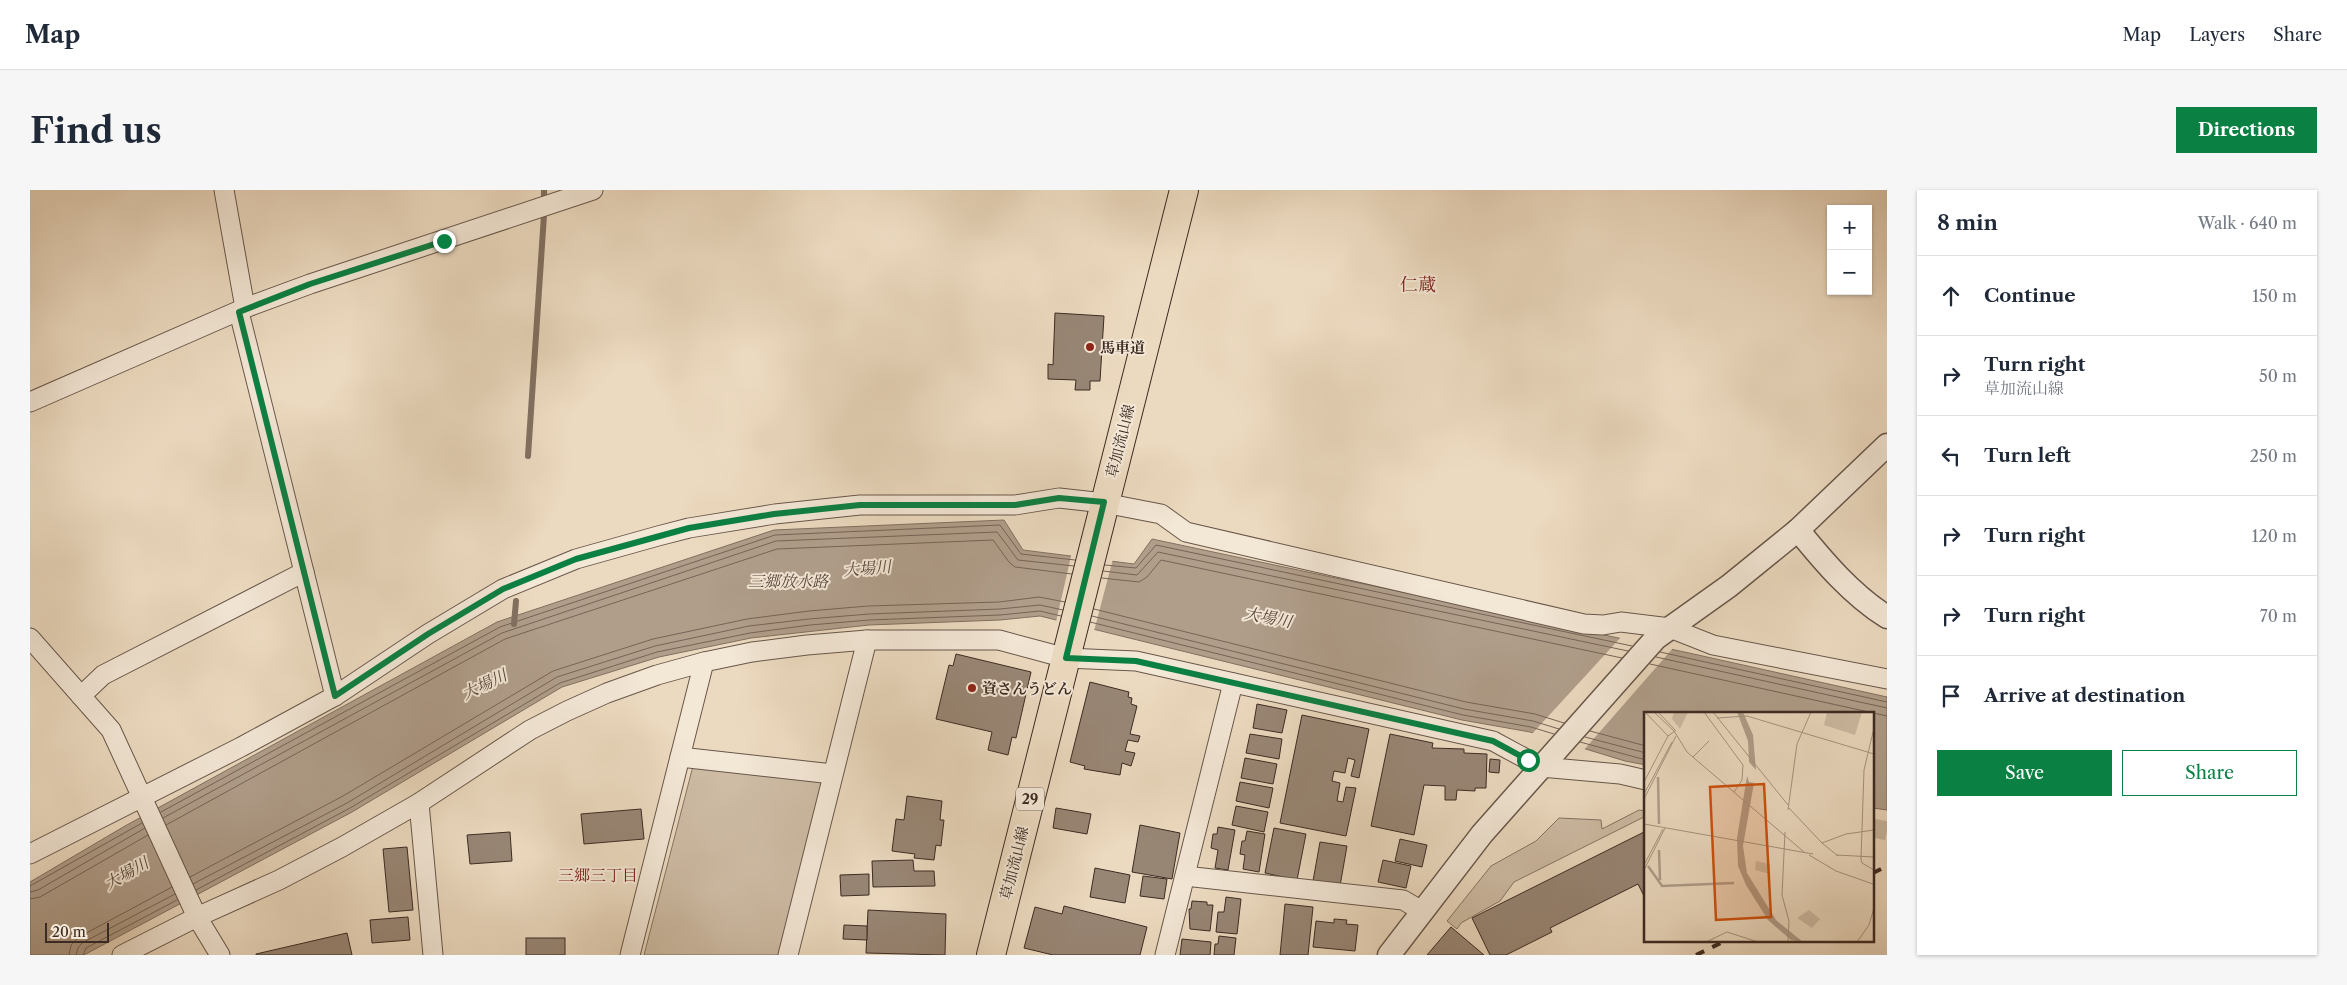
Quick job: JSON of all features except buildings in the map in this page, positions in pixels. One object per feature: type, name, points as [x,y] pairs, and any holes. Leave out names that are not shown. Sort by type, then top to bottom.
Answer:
[{"type":"main road","name":"草加流山線","points":[[991,955],[1184,190]]},
{"type":"street","points":[[224,190],[242,310],[335,696]]},
{"type":"street","points":[[30,402],[242,310],[310,284],[593,190]]},
{"type":"street","points":[[1389,955],[1482,834],[1663,633],[1730,586],[1798,530],[1887,445]]},
{"type":"street","points":[[30,854],[241,747],[335,696],[428,634],[503,589],[576,559],[666,534],[774,514],[860,505],[1015,505],[1059,498],[1104,502],[1161,514],[1186,532],[1584,624],[1603,625],[1621,622],[1713,645],[1887,679]]},
{"type":"street","points":[[1798,530],[1828,566],[1851,588],[1887,617]]},
{"type":"street","points":[[81,696],[103,675],[304,572]]},
{"type":"street","points":[[30,638],[111,730],[197,916],[220,955]]},
{"type":"street","points":[[788,955],[866,640]]},
{"type":"street","points":[[122,955],[197,916],[278,880],[419,803],[530,730],[607,692],[704,662],[752,652],[807,645],[866,640],[999,640],[1136,661],[1493,741],[1548,760],[1644,780]]},
{"type":"street","points":[[630,955],[704,662]]},
{"type":"street","points":[[1165,955],[1233,683]]},
{"type":"street","points":[[680,757],[833,774]]},
{"type":"street","points":[[419,803],[433,955]]},
{"type":"street","points":[[1185,876],[1403,900],[1422,911]]},
{"type":"shaded area","points":[[693,766],[823,782],[781,955],[644,955]]},
{"type":"shaded area","points":[[1639,810],[1644,811],[1644,817],[1514,882],[1500,901],[1461,923],[1457,929],[1447,921],[1491,866],[1536,841],[1559,818],[1601,820],[1602,829]]},
{"type":"water","points":[[1004,520],[1023,550],[1134,564],[1152,539],[1887,697],[1887,810],[1874,808],[1874,712],[1644,712],[1644,765],[1625,761],[1530,732],[1462,720],[1040,616],[1000,620],[869,625],[751,638],[659,657],[562,687],[352,812],[84,955],[30,955],[30,882],[125,826],[497,622],[774,530]]},
{"type":"pier","points":[[1072,552],[1113,559],[1094,631],[1056,622]]},
{"type":"pier","points":[[1622,636],[1674,647],[1583,751],[1531,735]]},
{"type":"waterway","points":[[528,456],[544,215],[544,190]]},
{"type":"waterway","points":[[514,624],[516,601]]},
{"type":"tunnel","points":[[1874,828],[1887,831]]},
{"type":"railway","points":[[1874,872],[1887,866]]},
{"type":"railway","points":[[1696,955],[1723,942]]},
{"type":"place","name":"馬車道","points":[[1090,347]]},
{"type":"place","name":"資さんうどん","points":[[972,688]]},
{"type":"district","name":"仁蔵","points":[[1418,285]]},
{"type":"district","name":"三郷三丁目","points":[[598,875]]},
{"type":"route","points":[[444,241],[310,284],[245,308],[239,312],[335,696],[428,634],[503,589],[535,574],[576,559],[658,536],[689,528],[774,514],[860,505],[1015,505],[1059,498],[1104,502],[1066,658],[1136,661],[1493,741],[1528,760]]},
{"type":"water label","name":"大場川","points":[[867,568]]},
{"type":"water label","name":"三郷放水路","points":[[788,581]]},
{"type":"water label","name":"大場川","points":[[1268,617]]},
{"type":"water label","name":"大場川","points":[[484,684]]},
{"type":"water label","name":"大場川","points":[[126,873]]}]
